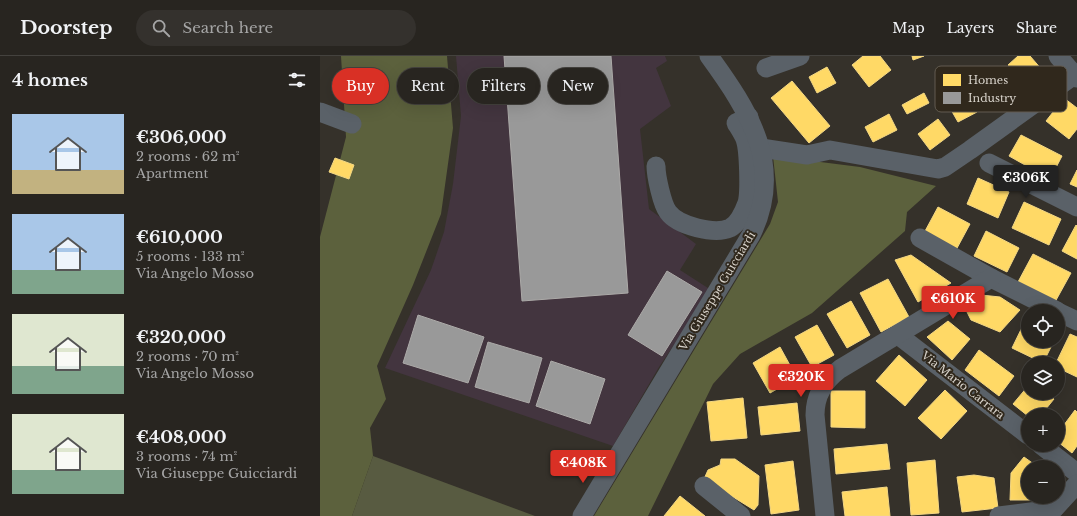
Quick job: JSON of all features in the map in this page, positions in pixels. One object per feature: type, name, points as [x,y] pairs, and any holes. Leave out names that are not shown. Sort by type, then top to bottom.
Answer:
[{"type":"street","name":"Via Giuseppe Guicciardi","points":[[582,516],[757,223],[765,193],[761,148],[749,117],[709,56]]},
{"type":"street","points":[[766,68],[800,56]]},
{"type":"street","points":[[1058,56],[1076,75],[1067,81]]},
{"type":"street","points":[[320,112],[352,124]]},
{"type":"street","points":[[761,148],[807,155],[830,150],[938,169],[946,167],[1024,112]]},
{"type":"street","points":[[656,166],[656,178],[668,212],[694,228],[714,230],[730,228],[738,220],[747,202],[748,169],[745,140],[736,123],[749,117]]},
{"type":"street","points":[[988,163],[1077,207]]},
{"type":"street","points":[[920,238],[991,278],[1044,304]]},
{"type":"street","points":[[825,516],[815,420],[815,407],[818,393],[833,374],[991,278]]},
{"type":"street","points":[[1065,315],[1077,321]]},
{"type":"street","name":"Via Mario Carrara","points":[[898,335],[1021,430]]},
{"type":"street","points":[[1050,452],[1077,473]]},
{"type":"street","points":[[999,516],[1054,509],[1077,484]]},
{"type":"street","points":[[704,486],[741,516]]},
{"type":"shaded area","points":[[456,56],[665,56],[667,61],[656,68],[671,106],[640,129],[649,209],[696,244],[680,270],[711,290],[659,367],[613,446],[385,368],[431,270],[444,232],[453,184],[461,116],[459,68],[457,68]]},
{"type":"green space","points":[[341,56],[447,56],[448,68],[397,68],[397,104],[451,104],[453,128],[441,214],[413,285],[377,366],[386,399],[370,428],[373,456],[352,516],[320,516],[320,237],[346,137],[344,104],[389,104],[389,68],[342,68]]},
{"type":"green space","points":[[773,156],[860,167],[936,186],[907,212],[905,231],[812,313],[740,354],[713,384],[648,516],[594,516],[770,224],[778,202]]},
{"type":"green space","points":[[373,456],[535,516],[352,516]]},
{"type":"building: Homes","points":[[863,56],[880,56],[891,70],[869,87],[852,65]]},
{"type":"building: Homes","points":[[912,56],[924,56],[913,60]]},
{"type":"building: Homes","points":[[1018,56],[1030,56],[1039,66],[1009,66],[1008,65]]},
{"type":"building: Homes","points":[[827,67],[836,83],[817,93],[809,77]]},
{"type":"building: Homes","points":[[792,81],[830,126],[809,143],[771,98]]},
{"type":"building: Homes","points":[[924,93],[929,103],[907,114],[902,105]]},
{"type":"building: Homes","points":[[1067,100],[1077,108],[1077,129],[1069,139],[1046,121],[1053,112],[1067,112]]},
{"type":"building: Homes","points":[[952,112],[977,112],[958,122]]},
{"type":"building: Homes","points":[[889,114],[897,130],[873,142],[865,127]]},
{"type":"building: Homes","points":[[938,119],[950,135],[930,150],[918,134]]},
{"type":"building: Homes","points":[[1021,135],[1062,156],[1050,179],[1009,156]]},
{"type":"building: Homes","points":[[335,158],[354,165],[349,179],[329,172]]},
{"type":"building: Homes","points":[[1077,170],[1077,187],[1070,184]]},
{"type":"building: Homes","points":[[978,178],[1009,192],[998,218],[967,204]]},
{"type":"building: Homes","points":[[1024,202],[1061,219],[1049,245],[1012,228]]},
{"type":"building: Homes","points":[[938,207],[970,224],[956,250],[924,233]]},
{"type":"building: Homes","points":[[1076,225],[1077,226],[1077,259],[1062,251]]},
{"type":"building: Homes","points":[[986,231],[1019,248],[1007,272],[974,256]]},
{"type":"building: Homes","points":[[1033,254],[1071,273],[1055,302],[1018,282]]},
{"type":"building: Homes","points":[[911,255],[951,283],[918,302],[895,260]]},
{"type":"building: Homes","points":[[888,279],[909,317],[881,332],[860,293]]},
{"type":"building: Homes","points":[[981,295],[1000,297],[1020,310],[1000,332],[971,320],[963,304]]},
{"type":"building: Homes","points":[[851,301],[870,335],[847,348],[827,314]]},
{"type":"building: Homes","points":[[948,321],[970,339],[952,360],[927,337]]},
{"type":"building: Homes","points":[[817,325],[834,355],[812,367],[795,337]]},
{"type":"building: Homes","points":[[1021,329],[1021,348],[1050,348],[1046,356],[1029,356],[1012,348]]},
{"type":"building: Homes","points":[[1070,334],[1077,337],[1077,377],[1065,371],[1065,356],[1059,356],[1063,348],[1065,348],[1065,344]]},
{"type":"building: Homes","points":[[780,347],[797,378],[770,393],[753,363]]},
{"type":"building: Homes","points":[[979,350],[1014,376],[999,396],[965,370]]},
{"type":"building: Homes","points":[[899,355],[927,380],[905,406],[876,381]]},
{"type":"building: Homes","points":[[945,390],[967,411],[941,439],[918,418]]},
{"type":"building: Homes","points":[[831,391],[865,391],[865,428],[831,427]]},
{"type":"building: Homes","points":[[1021,394],[1021,400],[1053,400],[1047,408],[1021,408],[1021,410],[1013,404]]},
{"type":"building: Homes","points":[[743,398],[747,438],[711,441],[707,402]]},
{"type":"building: Homes","points":[[797,403],[800,431],[761,435],[758,407]]},
{"type":"building: Homes","points":[[1075,410],[1077,412],[1077,446],[1072,453],[1065,448],[1065,424]]},
{"type":"building: Homes","points":[[887,444],[890,469],[836,474],[834,449]]},
{"type":"building: Homes","points":[[721,459],[735,459],[759,476],[758,505],[754,510],[704,479],[708,470],[720,465]]},
{"type":"building: Homes","points":[[935,460],[939,513],[911,515],[907,463]]},
{"type":"building: Homes","points":[[793,461],[799,510],[771,514],[765,465]]},
{"type":"building: Homes","points":[[1021,461],[1021,500],[1010,500],[1011,473]]},
{"type":"building: Homes","points":[[974,475],[994,478],[998,508],[962,512],[957,477]]},
{"type":"building: Homes","points":[[887,487],[890,516],[845,516],[842,492]]},
{"type":"building: Homes","points":[[680,496],[705,516],[664,516]]},
{"type":"building: Industry","points":[[504,56],[611,56],[628,293],[522,301],[508,104],[540,104],[540,68],[505,68]]},
{"type":"building: Industry","points":[[667,271],[702,292],[662,356],[628,335]]},
{"type":"building: Industry","points":[[418,315],[484,337],[468,383],[403,363]]},
{"type":"building: Industry","points":[[488,342],[542,358],[529,403],[475,387]]},
{"type":"building: Industry","points":[[551,361],[605,379],[590,424],[536,406]]}]
